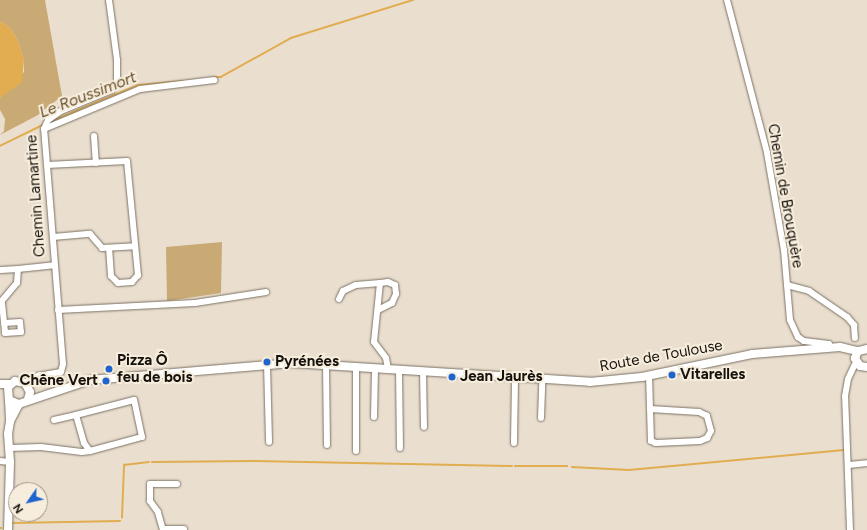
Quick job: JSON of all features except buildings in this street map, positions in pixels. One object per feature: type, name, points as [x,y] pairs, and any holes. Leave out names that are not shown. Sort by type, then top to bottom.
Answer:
[{"type":"main road","name":"Route de Toulouse","points":[[29,396],[43,395],[90,380],[267,364],[326,364],[542,381],[590,382],[649,376],[752,354],[830,348],[860,361],[867,349]]},
{"type":"main road","points":[[5,387],[19,381],[25,383],[29,396],[19,404],[10,421]]},
{"type":"main road","points":[[0,384],[5,387],[9,400],[10,462],[8,530]]},
{"type":"main road","points":[[9,400],[19,404]]},
{"type":"street","name":"Chemin Lamartine","points":[[25,383],[38,376],[61,372],[63,364],[44,129],[48,120],[61,111],[112,90],[117,82],[118,66],[109,0]]},
{"type":"street","name":"Chemin de Brouquère","points":[[727,0],[767,153],[787,285],[790,320],[794,332],[804,341],[829,344],[830,348]]},
{"type":"street","points":[[44,129],[140,89],[214,80]]},
{"type":"street","points":[[94,136],[96,163]]},
{"type":"street","points":[[47,165],[127,161],[138,275],[132,282],[118,283],[111,276],[109,248]]},
{"type":"street","points":[[53,236],[90,234],[102,248],[135,246]]},
{"type":"street","points":[[1,270],[54,265]]},
{"type":"street","points":[[4,323],[1,303],[17,283],[18,269]]},
{"type":"street","points":[[339,299],[343,290],[356,285],[380,283],[395,285],[396,294],[392,303],[378,310]]},
{"type":"street","points":[[380,283],[374,342],[386,358],[388,369]]},
{"type":"street","points":[[787,285],[809,291],[847,317],[854,325],[854,338]]},
{"type":"street","points":[[58,310],[195,303],[266,292]]},
{"type":"street","points":[[850,530],[849,465],[845,396],[848,379],[860,361]]},
{"type":"street","points":[[267,364],[269,442]]},
{"type":"street","points":[[326,364],[327,445]]},
{"type":"street","points":[[356,366],[356,451]]},
{"type":"street","points":[[374,416],[376,368]]},
{"type":"street","points":[[399,370],[400,448]]},
{"type":"street","points":[[423,371],[424,427]]},
{"type":"street","points":[[649,376],[651,441],[656,443],[700,441],[708,438],[711,431],[707,416],[700,412],[650,408]]},
{"type":"street","points":[[514,443],[515,378]]},
{"type":"street","points":[[541,418],[542,381]]},
{"type":"street","points":[[9,448],[41,447],[77,452],[90,451],[142,437],[134,400],[54,420]]},
{"type":"street","points":[[76,415],[84,443],[90,451]]},
{"type":"street","points":[[77,452],[84,443]]},
{"type":"street","points":[[0,461],[10,462]]},
{"type":"street","points":[[849,465],[867,463]]},
{"type":"street","points":[[177,484],[150,484],[150,501],[158,512],[162,530],[184,529]]},
{"type":"shaded area","points":[[0,0],[45,0],[62,96],[38,115],[0,135],[4,131],[5,119],[0,110],[0,98],[24,72],[24,60],[17,39],[10,28],[0,21]]},
{"type":"shaded area","points":[[0,21],[10,28],[17,39],[24,60],[22,82],[0,98]]},
{"type":"shaded area","points":[[222,242],[221,293],[167,301],[166,247]]},
{"type":"waterway","name":"Le Roussimort","points":[[214,77],[221,77],[291,38],[413,0]]},
{"type":"waterway","name":"Le Roussimort","points":[[52,121],[138,85],[183,81]]},
{"type":"waterway","name":"Le Roussimort","points":[[0,146],[45,124]]},
{"type":"waterway","points":[[572,467],[629,470],[846,450]]},
{"type":"waterway","points":[[152,462],[252,461],[512,466]]},
{"type":"waterway","points":[[122,518],[124,465],[149,462]]},
{"type":"waterway","points":[[515,466],[567,466]]},
{"type":"waterway","points":[[12,523],[120,521]]},
{"type":"place","name":"Pyrénées","points":[[267,362]]},
{"type":"place","name":"Pizza Ô feu de bois","points":[[109,369]]},
{"type":"place","name":"Vitarelles","points":[[672,375]]},
{"type":"place","name":"Jean Jaurès","points":[[452,377]]},
{"type":"place","name":"Chêne Vert","points":[[106,381]]}]
